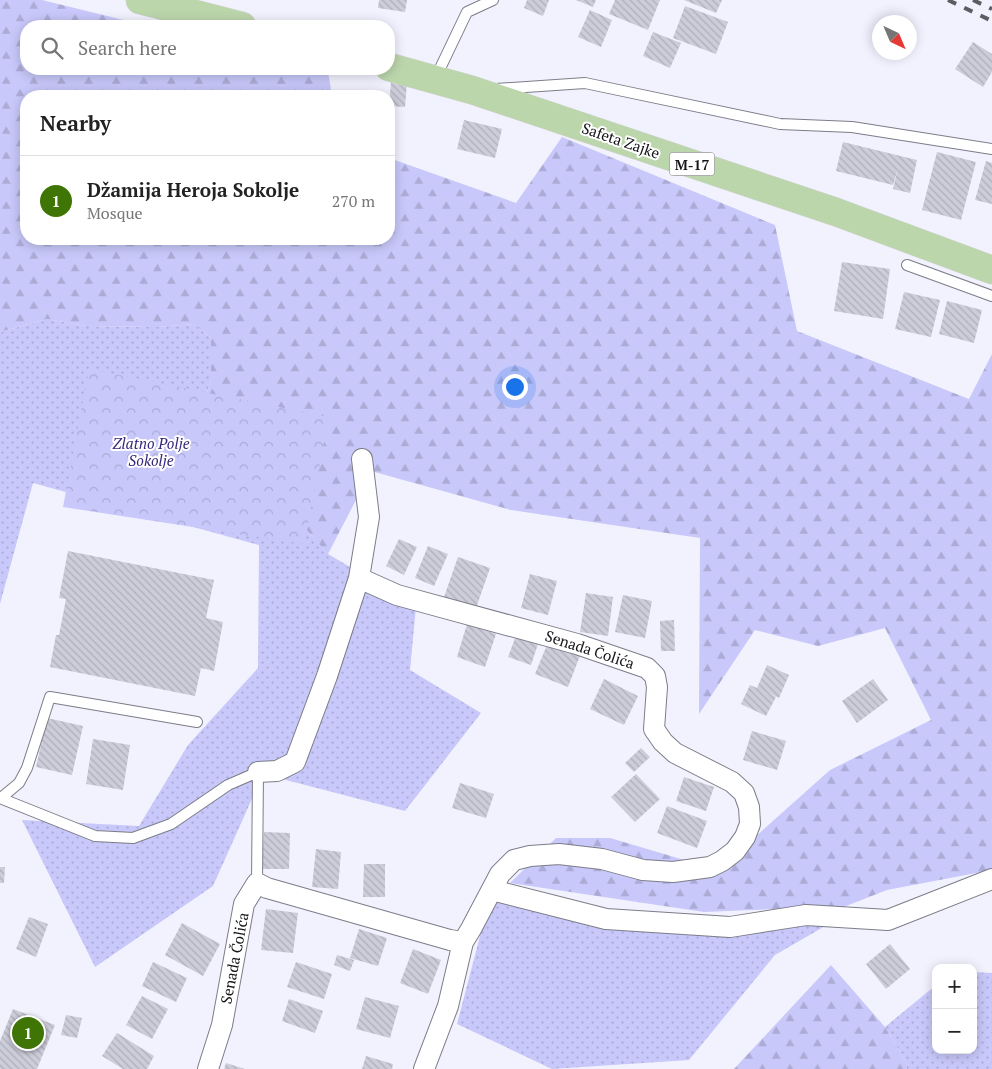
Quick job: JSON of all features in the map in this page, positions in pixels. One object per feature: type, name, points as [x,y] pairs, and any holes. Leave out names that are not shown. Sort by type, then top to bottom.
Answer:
[{"type":"main road","points":[[140,0],[218,20]]},
{"type":"main road","name":"Safeta Zajke","points":[[395,69],[472,90],[836,212],[992,270]]},
{"type":"street","points":[[258,772],[277,771],[295,762],[327,676],[359,578],[369,517],[362,458]]},
{"type":"street","name":"Senada Čolića","points":[[359,578],[397,595],[577,644],[647,668],[655,676],[657,687],[654,729],[663,742],[675,753],[732,782],[744,793],[749,807],[750,824],[745,837],[735,851],[710,867],[673,872],[643,870],[602,859],[560,854],[530,856],[514,860],[500,874],[463,942],[448,1006],[424,1069]]},
{"type":"street","points":[[492,890],[606,919],[730,926],[806,915],[888,920],[992,879]]},
{"type":"street","points":[[257,883],[266,888],[450,940],[463,942]]},
{"type":"street","name":"Senada Čolića","points":[[208,1069],[222,1025],[244,904],[257,883]]},
{"type":"lane","points":[[435,80],[467,12],[493,0]]},
{"type":"lane","points":[[472,90],[585,83],[780,124],[852,127],[992,150]]},
{"type":"lane","points":[[907,265],[992,296]]},
{"type":"lane","points":[[197,722],[50,697],[27,768],[19,783],[0,798],[95,836],[133,838],[170,824],[228,786],[258,772],[257,883]]},
{"type":"green space","points":[[0,0],[42,0],[124,20],[20,20],[20,75],[329,75],[331,90],[20,90],[20,245],[395,245],[395,160],[516,203],[562,137],[775,225],[797,331],[969,399],[992,354],[992,870],[887,890],[841,908],[704,912],[510,883],[556,838],[610,838],[718,870],[830,770],[931,720],[885,628],[818,646],[755,630],[699,714],[700,538],[511,510],[371,471],[328,554],[303,526],[206,396],[211,380],[211,338],[194,324],[158,327],[86,326],[47,319],[0,332]]},
{"type":"green space","points":[[47,319],[86,326],[158,327],[194,324],[211,338],[211,380],[206,396],[303,526],[328,554],[416,606],[410,670],[481,713],[405,811],[263,774],[213,886],[95,967],[22,820],[139,826],[188,745],[258,668],[259,545],[33,483],[0,604],[0,332]]},
{"type":"green space","name":"Zlatno Polje Sokolje","points":[[89,369],[329,417],[304,544],[63,507]]},
{"type":"green space","points":[[492,890],[606,919],[839,918],[775,955],[689,1060],[552,1069],[457,1024]]},
{"type":"green space","points":[[831,965],[885,1027],[907,1064],[907,1069],[734,1069]]},
{"type":"green space","points":[[977,972],[992,973],[992,1069],[907,1069],[907,1064],[885,1027],[932,988],[932,1054],[977,1054]]},
{"type":"building","points":[[379,0],[407,0],[405,12],[378,8]]},
{"type":"building","points":[[527,0],[549,0],[543,16],[524,8]]},
{"type":"building","points":[[576,0],[596,0],[593,7]]},
{"type":"building","points":[[615,0],[660,0],[648,30],[609,14]]},
{"type":"building","points":[[684,0],[722,0],[716,13]]},
{"type":"building","points":[[685,6],[728,22],[716,54],[673,38]]},
{"type":"building","points":[[590,10],[612,20],[601,47],[578,37]]},
{"type":"building","points":[[653,32],[681,43],[670,68],[643,56]]},
{"type":"building","points":[[973,42],[992,54],[992,72],[983,87],[955,69]]},
{"type":"building","points":[[391,82],[407,83],[405,107],[395,106],[395,90],[390,90]]},
{"type":"building","points":[[464,120],[502,129],[495,158],[457,149]]},
{"type":"building","points":[[843,142],[917,160],[910,193],[893,189],[898,168],[893,185],[836,171]]},
{"type":"building","points":[[937,152],[976,162],[961,220],[922,210]]},
{"type":"building","points":[[986,161],[992,163],[992,204],[975,200]]},
{"type":"building","points":[[842,262],[890,269],[883,319],[834,311]]},
{"type":"building","points":[[904,292],[940,300],[931,337],[895,329]]},
{"type":"building","points":[[947,301],[982,310],[974,343],[939,334]]},
{"type":"building","points":[[399,539],[417,547],[404,575],[386,566]]},
{"type":"building","points":[[428,546],[448,554],[434,586],[415,578]]},
{"type":"building","points":[[68,551],[214,580],[206,618],[223,622],[214,671],[201,668],[195,696],[50,667],[66,599],[59,598]]},
{"type":"building","points":[[458,557],[490,568],[476,608],[444,597]]},
{"type":"building","points":[[530,574],[557,581],[548,615],[521,608]]},
{"type":"building","points":[[586,593],[613,597],[608,636],[580,632]]},
{"type":"building","points":[[623,595],[652,601],[645,638],[615,632]]},
{"type":"building","points":[[674,620],[675,651],[661,651],[660,621]]},
{"type":"building","points":[[467,624],[496,634],[485,667],[457,657]]},
{"type":"building","points":[[518,630],[540,638],[531,665],[508,657]]},
{"type":"building","points":[[549,640],[581,653],[568,687],[535,674]]},
{"type":"building","points":[[767,665],[789,675],[779,698],[765,691],[776,697],[766,716],[741,704],[750,685],[757,688]]},
{"type":"building","points":[[604,679],[638,696],[624,725],[590,709]]},
{"type":"building","points":[[873,679],[888,700],[857,723],[842,701]]},
{"type":"building","points":[[47,718],[83,726],[72,775],[36,767]]},
{"type":"building","points":[[752,731],[786,741],[777,770],[743,760]]},
{"type":"building","points":[[93,739],[130,745],[123,790],[86,784]]},
{"type":"building","points":[[641,748],[650,757],[634,772],[625,763]]},
{"type":"building","points":[[636,774],[660,799],[635,822],[611,797]]},
{"type":"building","points":[[684,777],[714,787],[706,811],[676,801]]},
{"type":"building","points":[[460,783],[494,794],[486,818],[452,808]]},
{"type":"building","points":[[667,806],[707,821],[697,848],[657,833]]},
{"type":"building","points":[[264,832],[290,833],[289,869],[262,869]]},
{"type":"building","points":[[316,849],[341,852],[338,889],[312,887]]},
{"type":"building","points":[[364,864],[385,864],[385,897],[363,897]]},
{"type":"building","points":[[0,867],[5,867],[4,883],[0,883]]},
{"type":"building","points":[[266,909],[298,913],[293,953],[261,950]]},
{"type":"building","points":[[29,917],[48,924],[36,957],[16,949]]},
{"type":"building","points":[[182,923],[220,944],[203,976],[165,955]]},
{"type":"building","points":[[359,929],[387,938],[378,966],[350,958]]},
{"type":"building","points":[[890,944],[910,969],[886,989],[866,964]]},
{"type":"building","points":[[413,949],[441,960],[428,994],[400,983]]},
{"type":"building","points":[[337,955],[354,960],[350,971],[334,965]]},
{"type":"building","points":[[153,962],[187,978],[176,1002],[142,986]]},
{"type":"building","points":[[296,962],[332,974],[324,999],[287,987]]},
{"type":"building","points":[[142,996],[168,1009],[152,1039],[126,1025]]},
{"type":"building","points":[[365,997],[399,1006],[390,1038],[356,1029]]},
{"type":"building","points":[[289,999],[323,1011],[315,1033],[282,1021]]},
{"type":"building","points":[[13,1009],[55,1025],[37,1069],[0,1069],[0,1041]]},
{"type":"building","points":[[66,1015],[82,1018],[77,1038],[61,1035]]},
{"type":"building","points":[[117,1033],[154,1056],[147,1069],[123,1069],[102,1056]]},
{"type":"building","points":[[366,1056],[393,1064],[392,1069],[362,1069]]},
{"type":"building","points":[[226,1063],[245,1069],[224,1069]]},
{"type":"railway","points":[[948,0],[992,21]]},
{"type":"railway","points":[[973,0],[992,9]]},
{"type":"place","name":"Džamija Heroja Sokolje","points":[[28,1033]]}]
